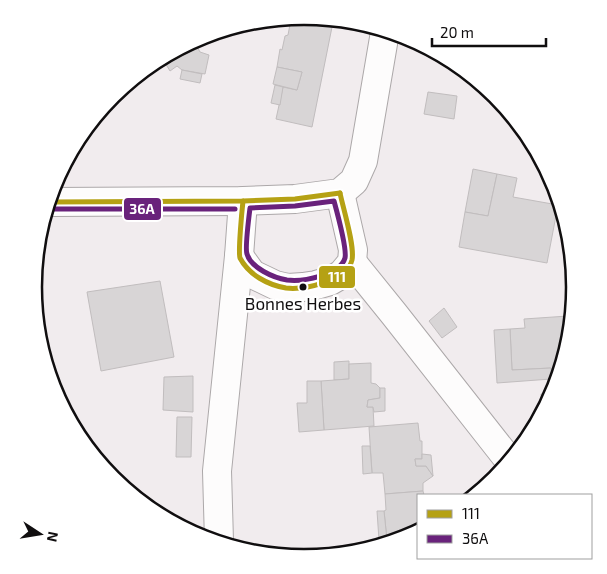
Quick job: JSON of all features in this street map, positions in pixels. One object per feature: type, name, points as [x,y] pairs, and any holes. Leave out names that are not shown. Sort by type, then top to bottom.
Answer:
[{"type":"street","points":[[55,202],[295,200],[340,193],[354,181],[363,161],[384,38]]},
{"type":"street","points":[[239,256],[252,274],[275,285],[288,288],[303,287],[330,280],[342,274],[352,262],[353,250],[340,193]]},
{"type":"street","points":[[219,535],[217,471],[243,201]]},
{"type":"street","points":[[352,262],[504,454]]},
{"type":"building","points":[[290,26],[332,27],[312,127],[276,119],[283,87],[297,90],[302,72],[277,67],[280,49],[282,50],[285,36],[288,35]]},
{"type":"building","points":[[198,48],[200,52],[209,55],[205,74],[182,70],[177,66],[170,71],[166,64]]},
{"type":"building","points":[[277,67],[302,72],[297,90],[273,84]]},
{"type":"building","points":[[182,70],[202,74],[200,83],[180,79]]},
{"type":"building","points":[[275,85],[283,87],[280,105],[271,103]]},
{"type":"building","points":[[428,92],[457,96],[454,119],[424,114]]},
{"type":"building","points":[[473,169],[497,174],[488,216],[465,212]]},
{"type":"building","points":[[497,174],[517,178],[513,197],[552,204],[556,216],[547,263],[459,247],[465,212],[488,216]]},
{"type":"building","points":[[160,281],[174,357],[101,371],[87,292]]},
{"type":"building","points":[[444,308],[457,327],[442,338],[429,321]]},
{"type":"building","points":[[564,316],[557,355],[551,374],[551,368],[512,370],[510,329],[525,328],[524,319]]},
{"type":"building","points":[[510,329],[512,370],[551,368],[549,379],[497,383],[494,330]]},
{"type":"building","points":[[349,361],[349,379],[334,380],[334,362]]},
{"type":"building","points":[[371,363],[371,383],[376,384],[380,388],[380,398],[368,400],[367,407],[373,407],[374,426],[324,430],[321,381],[349,379],[349,364]]},
{"type":"building","points":[[193,376],[193,412],[163,410],[164,377]]},
{"type":"building","points":[[307,381],[321,381],[324,430],[299,432],[297,403],[307,403]]},
{"type":"building","points":[[380,388],[385,388],[385,411],[374,412],[373,407],[367,407],[368,400],[380,398]]},
{"type":"building","points":[[177,417],[192,417],[191,457],[176,457]]},
{"type":"building","points":[[418,423],[420,441],[422,441],[422,459],[415,459],[416,466],[426,466],[433,476],[423,483],[423,491],[385,494],[383,473],[372,473],[369,427]]},
{"type":"building","points":[[362,446],[370,446],[372,473],[363,474]]},
{"type":"building","points":[[422,454],[431,455],[433,476],[426,466],[416,466],[415,459],[422,459]]},
{"type":"building","points":[[423,491],[424,494],[417,494],[417,523],[387,535],[384,511],[386,510],[385,494]]},
{"type":"building","points":[[377,511],[384,511],[387,535],[379,538]]},
{"type":"transit line","name":"111","points":[[243,201],[240,258],[248,269],[266,282],[279,287],[294,288],[313,286],[334,279],[342,274],[352,260],[352,246],[340,193]]},
{"type":"transit line","name":"111","points":[[55,202],[243,201],[295,199],[340,193]]},
{"type":"transit line","name":"36A","points":[[334,201],[345,247],[345,258],[336,269],[320,276],[302,280],[287,280],[264,272],[249,259],[246,246],[250,208],[295,206],[334,201]]},
{"type":"transit line","name":"36A","points":[[53,209],[235,209]]},
{"type":"place","name":"Bonnes Herbes","points":[[303,287]]}]
